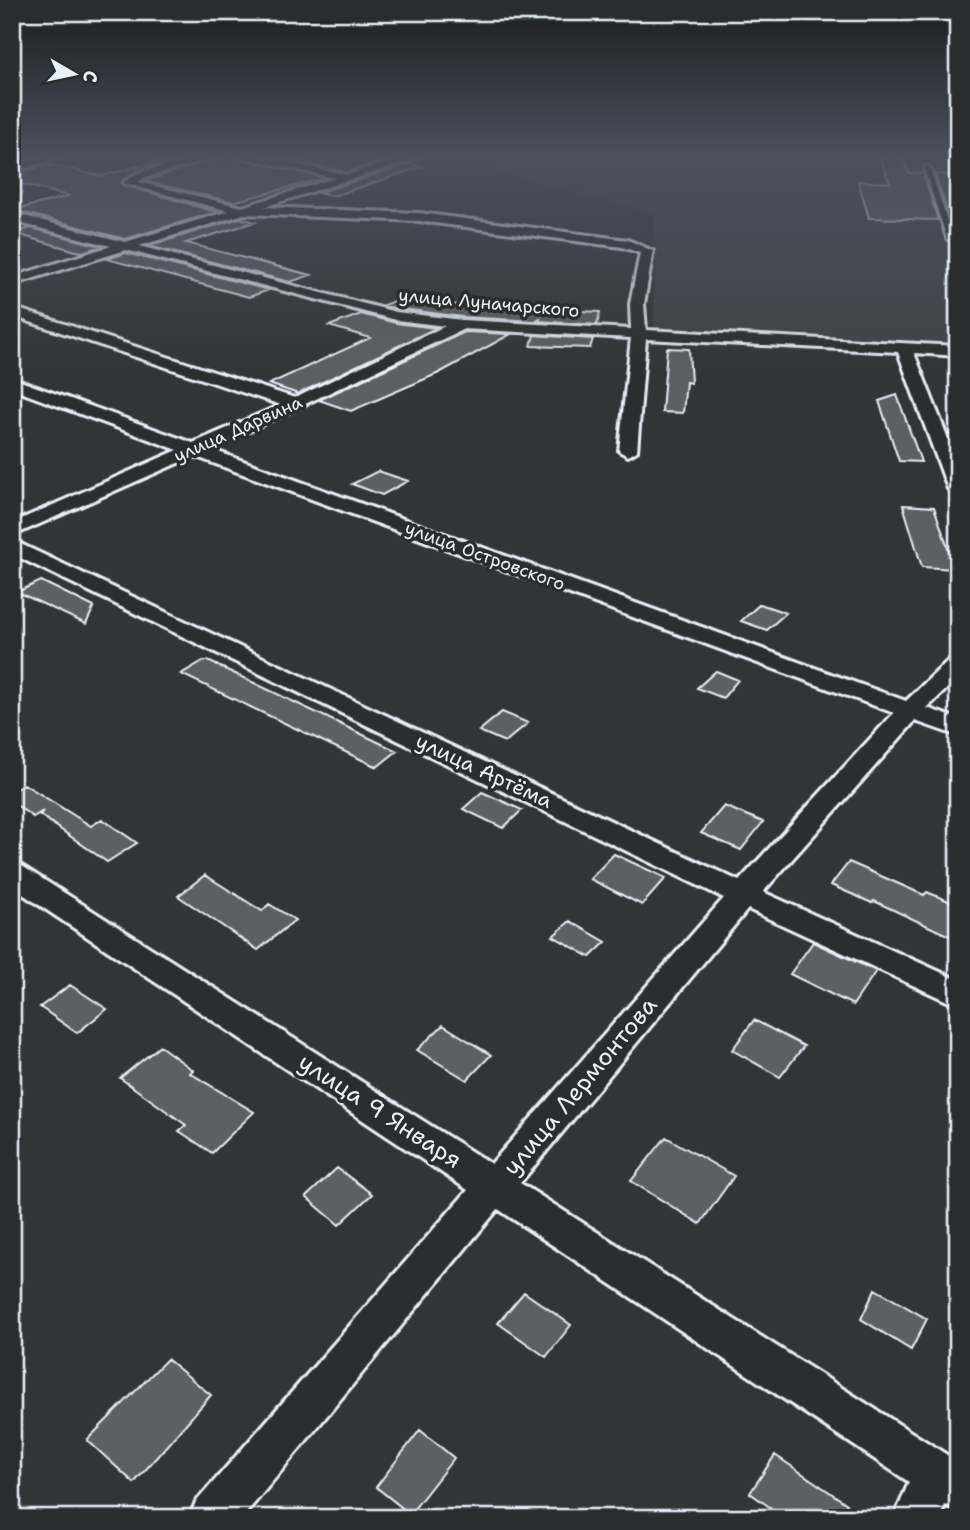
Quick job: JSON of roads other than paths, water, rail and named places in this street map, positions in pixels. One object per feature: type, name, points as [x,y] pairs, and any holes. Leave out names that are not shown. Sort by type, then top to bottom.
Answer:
[{"type":"street","name":"улица Луначарского","points":[[51,227],[396,316],[462,324],[958,351]]},
{"type":"street","points":[[12,281],[183,227]]},
{"type":"street","points":[[494,227],[635,245],[643,247],[648,254],[637,304],[639,334],[628,451]]},
{"type":"street","points":[[12,311],[296,404]]},
{"type":"street","name":"улица Дарвина","points":[[12,530],[296,404],[462,324]]},
{"type":"street","points":[[904,348],[958,489]]},
{"type":"street","name":"улица Островского","points":[[12,383],[958,728]]},
{"type":"street","name":"улица Артёма","points":[[12,546],[743,895],[958,993]]},
{"type":"street","name":"улица Лермонтова","points":[[212,1518],[743,895],[909,712],[958,664]]},
{"type":"street","name":"улица 9 Января","points":[[12,873],[947,1481]]},
{"type":"street","points":[[917,1518],[947,1481]]},
{"type":"lane","points":[[946,227],[950,239],[958,243]]}]
